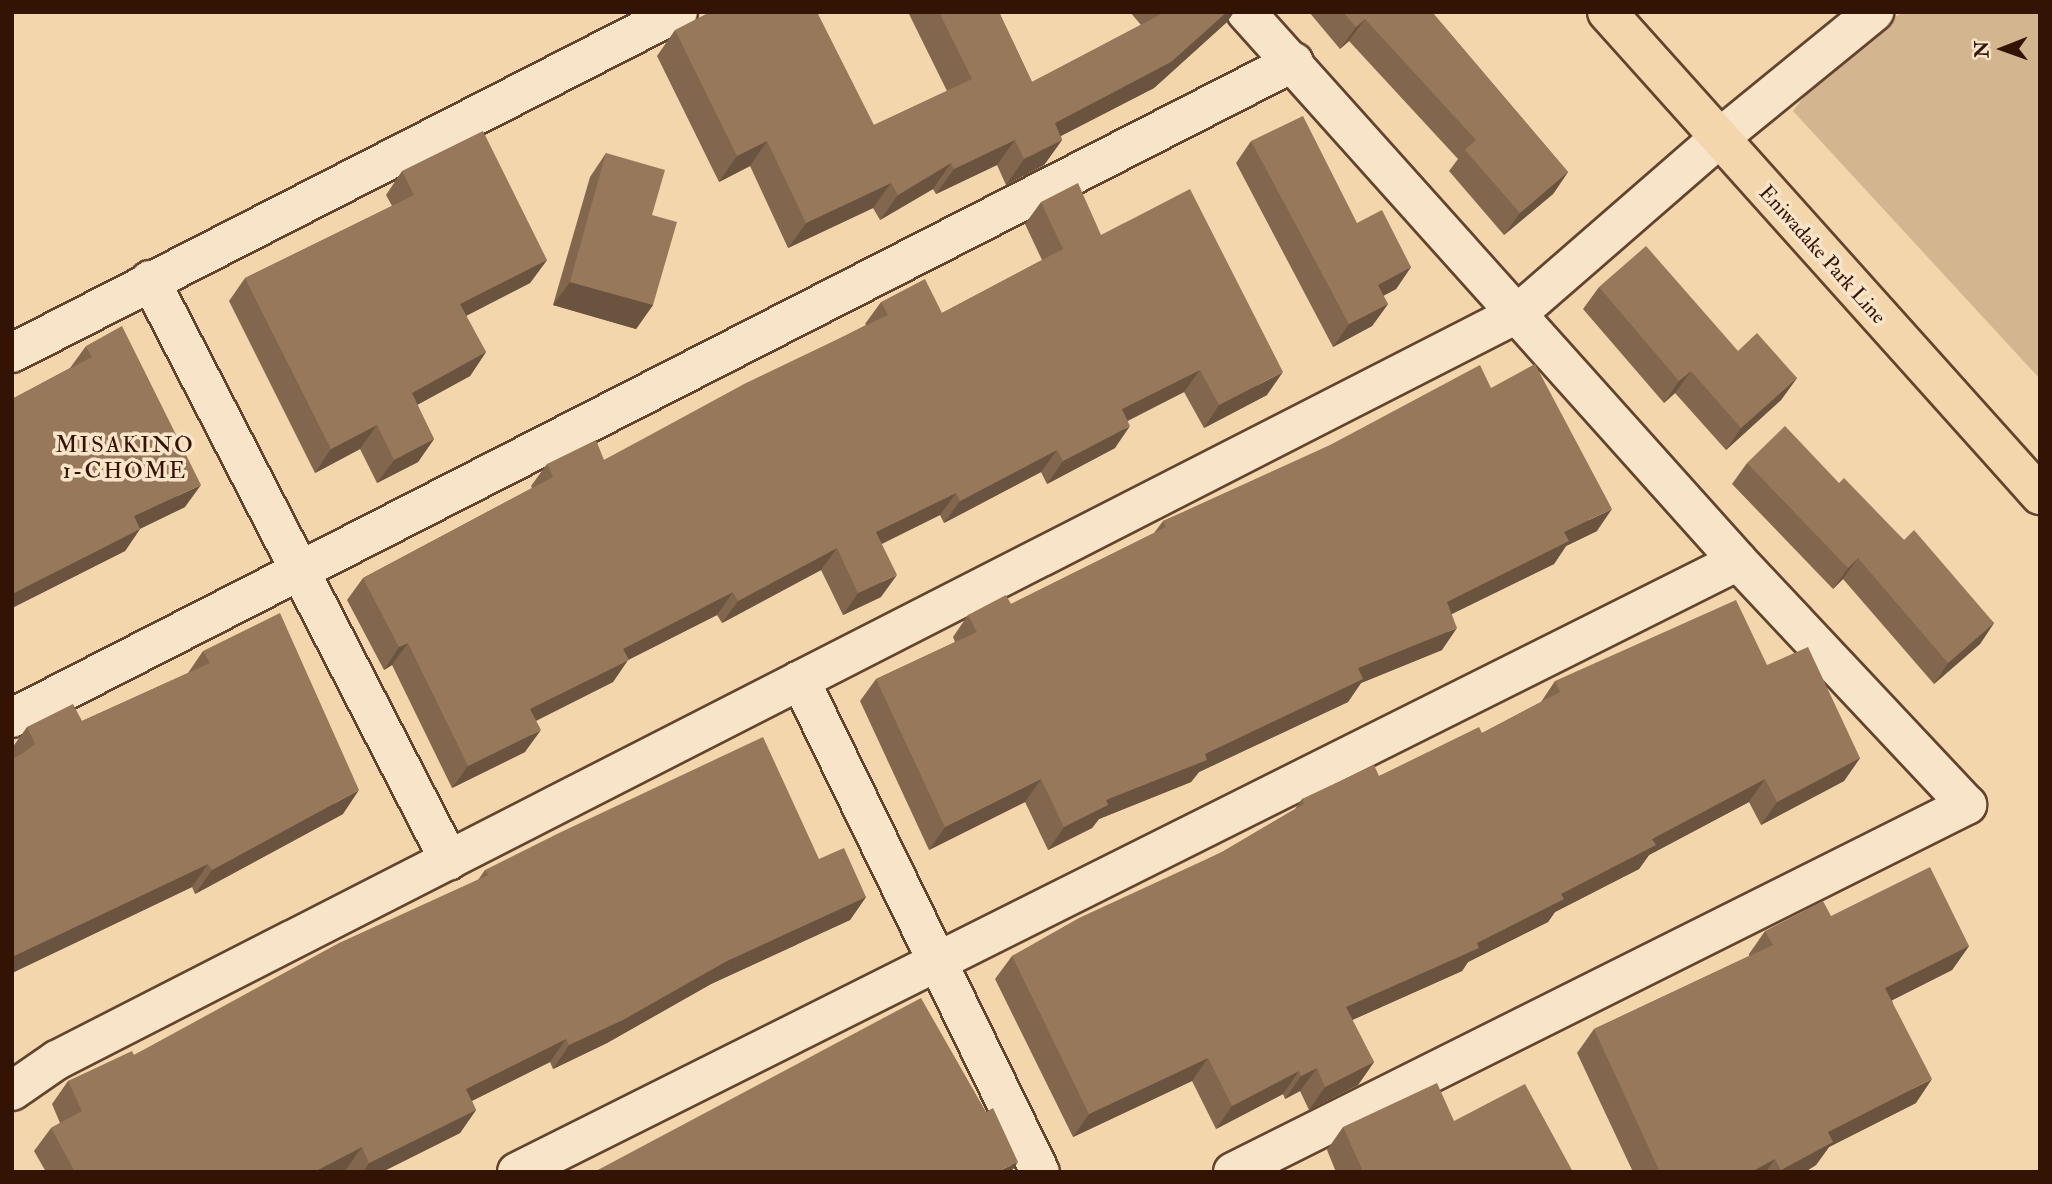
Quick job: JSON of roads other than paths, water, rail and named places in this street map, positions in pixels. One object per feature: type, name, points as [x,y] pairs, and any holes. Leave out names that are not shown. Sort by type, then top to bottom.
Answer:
[{"type":"main road","name":"Eniwadake Park Line","points":[[1607,12],[1717,140],[2040,495]]},
{"type":"street","points":[[12,353],[678,12]]},
{"type":"street","points":[[1233,1172],[1967,805],[1738,561],[1294,62],[1246,12]]},
{"type":"street","points":[[12,1091],[57,1060],[1517,314],[1717,140],[1874,12]]},
{"type":"street","points":[[12,718],[1294,62]]},
{"type":"street","points":[[150,280],[298,574],[449,860]]},
{"type":"street","points":[[517,1172],[1738,561]]},
{"type":"street","points":[[800,680],[1040,1172]]},
{"type":"district","name":"MISAKINO 1-CHOME","points":[[125,458]]}]
